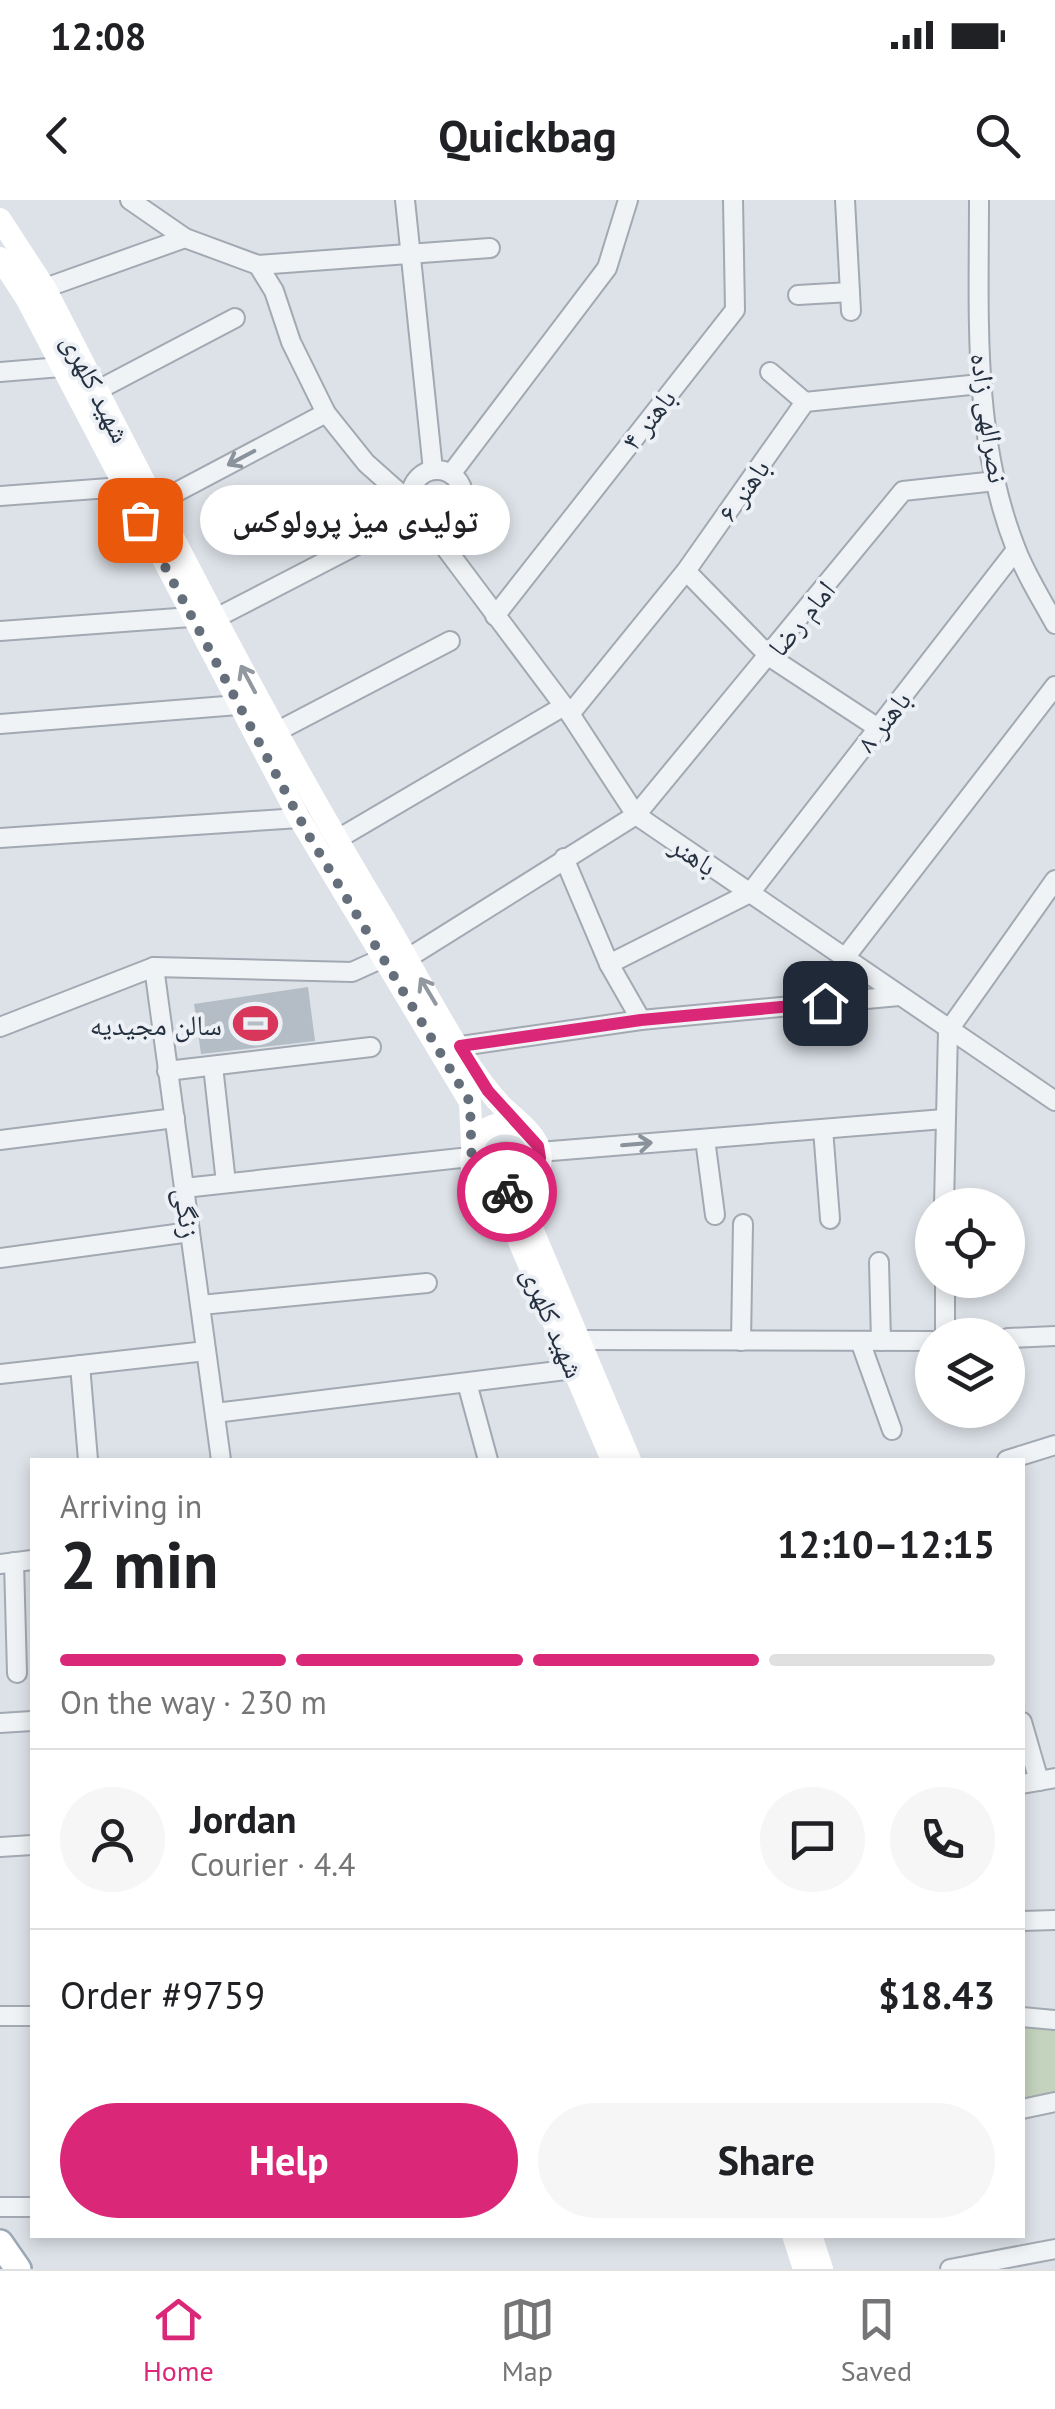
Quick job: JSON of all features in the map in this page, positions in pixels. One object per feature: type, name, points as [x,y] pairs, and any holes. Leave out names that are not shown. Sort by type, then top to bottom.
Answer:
[{"type":"main road","name":"شهید کلهری","points":[[0,219],[45,288],[336,840],[488,1091],[523,1128]]},
{"type":"main road","name":"شهید کلهری","points":[[2,263],[62,367],[299,818],[470,1102],[471,1151]]},
{"type":"main road","points":[[499,1123],[523,1128],[539,1152],[532,1180],[511,1192],[487,1188],[478,1180],[471,1151],[478,1135],[499,1123]]},
{"type":"main road","name":"شهید کلهری","points":[[532,1180],[531,1226],[629,1458]]},
{"type":"main road","name":"شهید کلهری","points":[[487,1188],[515,1232],[611,1458]]},
{"type":"main road","points":[[794,2238],[804,2269]]},
{"type":"main road","points":[[811,2238],[822,2269]]},
{"type":"main road","points":[[0,2243],[18,2269]]},
{"type":"street","points":[[130,200],[185,238],[258,265],[490,248]]},
{"type":"street","points":[[405,200],[442,472],[462,488],[461,506],[440,522],[417,511],[417,478],[442,472],[607,268],[627,200]]},
{"type":"street","name":"باهنر ۴","points":[[494,616],[735,310],[733,200]]},
{"type":"street","points":[[798,294],[851,301],[845,200]]},
{"type":"street","name":"نصرالهی زاده","points":[[979,200],[980,384],[996,480],[1016,550],[1055,624]]},
{"type":"street","points":[[45,288],[185,238]]},
{"type":"street","name":"باهنر","points":[[258,265],[274,291],[291,342],[326,413],[366,464],[417,511],[567,710],[636,815],[1055,1101]]},
{"type":"street","points":[[98,390],[234,318]]},
{"type":"street","points":[[0,372],[62,367]]},
{"type":"street","points":[[770,372],[806,402],[980,384]]},
{"type":"street","name":"باهنر ۶","points":[[567,710],[686,571],[806,402]]},
{"type":"street","points":[[156,503],[326,413]]},
{"type":"street","name":"امام رضا","points":[[408,958],[636,815],[903,490],[996,480]]},
{"type":"street","points":[[0,496],[123,487]]},
{"type":"street","points":[[216,618],[386,530]]},
{"type":"street","name":"باهنر ۸","points":[[750,893],[1016,550]]},
{"type":"street","points":[[686,571],[770,656],[878,728]]},
{"type":"street","points":[[0,631],[191,617]]},
{"type":"street","points":[[276,732],[450,641]]},
{"type":"street","points":[[844,959],[1055,686]]},
{"type":"street","points":[[0,724],[238,705]]},
{"type":"street","points":[[336,840],[567,710]]},
{"type":"street","points":[[0,838],[299,818]]},
{"type":"street","points":[[564,858],[609,964],[641,1020]]},
{"type":"street","points":[[944,1188],[948,1030],[1055,880]]},
{"type":"street","points":[[609,964],[750,893]]},
{"type":"street","points":[[0,1027],[154,966],[352,972],[382,958]]},
{"type":"street","name":"زنگی","points":[[154,966],[221,1458]]},
{"type":"street","points":[[460,1046],[641,1020],[898,996]]},
{"type":"street","points":[[168,1071],[371,1046]]},
{"type":"street","points":[[213,1066],[226,1183]]},
{"type":"street","points":[[0,1140],[176,1118]]},
{"type":"street","points":[[539,1152],[944,1119]]},
{"type":"street","points":[[823,1129],[830,1219]]},
{"type":"street","points":[[705,1139],[716,1215]]},
{"type":"street","points":[[184,1188],[471,1151]]},
{"type":"street","points":[[741,1340],[743,1224]]},
{"type":"street","points":[[0,1258],[190,1232]]},
{"type":"street","points":[[879,1262],[882,1341]]},
{"type":"street","points":[[200,1305],[427,1283]]},
{"type":"street","points":[[1025,1337],[1055,1336]]},
{"type":"street","points":[[580,1340],[915,1341]]},
{"type":"street","points":[[860,1341],[892,1430]]},
{"type":"street","points":[[0,1374],[206,1352]]},
{"type":"street","points":[[80,1365],[88,1458]]},
{"type":"street","points":[[215,1413],[574,1368]]},
{"type":"street","points":[[467,1383],[487,1458]]},
{"type":"street","points":[[1013,1458],[1055,1445]]},
{"type":"street","points":[[15,1562],[17,1673]]},
{"type":"street","points":[[0,1722],[30,1721]]},
{"type":"street","points":[[1025,1732],[1039,1781]]},
{"type":"street","points":[[0,1846],[30,1845]]},
{"type":"street","points":[[1025,1921],[1055,1920]]},
{"type":"street","points":[[0,2016],[30,2016]]},
{"type":"street","points":[[1025,2017],[1055,2020]]},
{"type":"street","points":[[1025,2107],[1055,2102]]},
{"type":"street","points":[[0,2208],[30,2207]]},
{"type":"street","points":[[950,2269],[1055,2250]]},
{"type":"green space","points":[[505,1141],[517,1146],[522,1158],[517,1170],[505,1175],[493,1170],[488,1158],[493,1146]]},
{"type":"green space","points":[[1025,2026],[1055,2029],[1055,2093],[1025,2099]]},
{"type":"building","name":"سالن مجیدیه","points":[[308,987],[315,1041],[201,1054],[194,1004]]},
{"type":"way so far","points":[[140,520],[309,836],[470,1102],[472,1170],[487,1188],[507,1192]]},
{"type":"place","name":"تولیدی میز پرولوکس","points":[[140,520]]},
{"type":"place","name":"سالن مجیدیه","points":[[255,1024]]},
{"type":"route","points":[[507,1192],[532,1180],[538,1170],[538,1146],[488,1091],[460,1046],[641,1020],[825,1003]]}]
